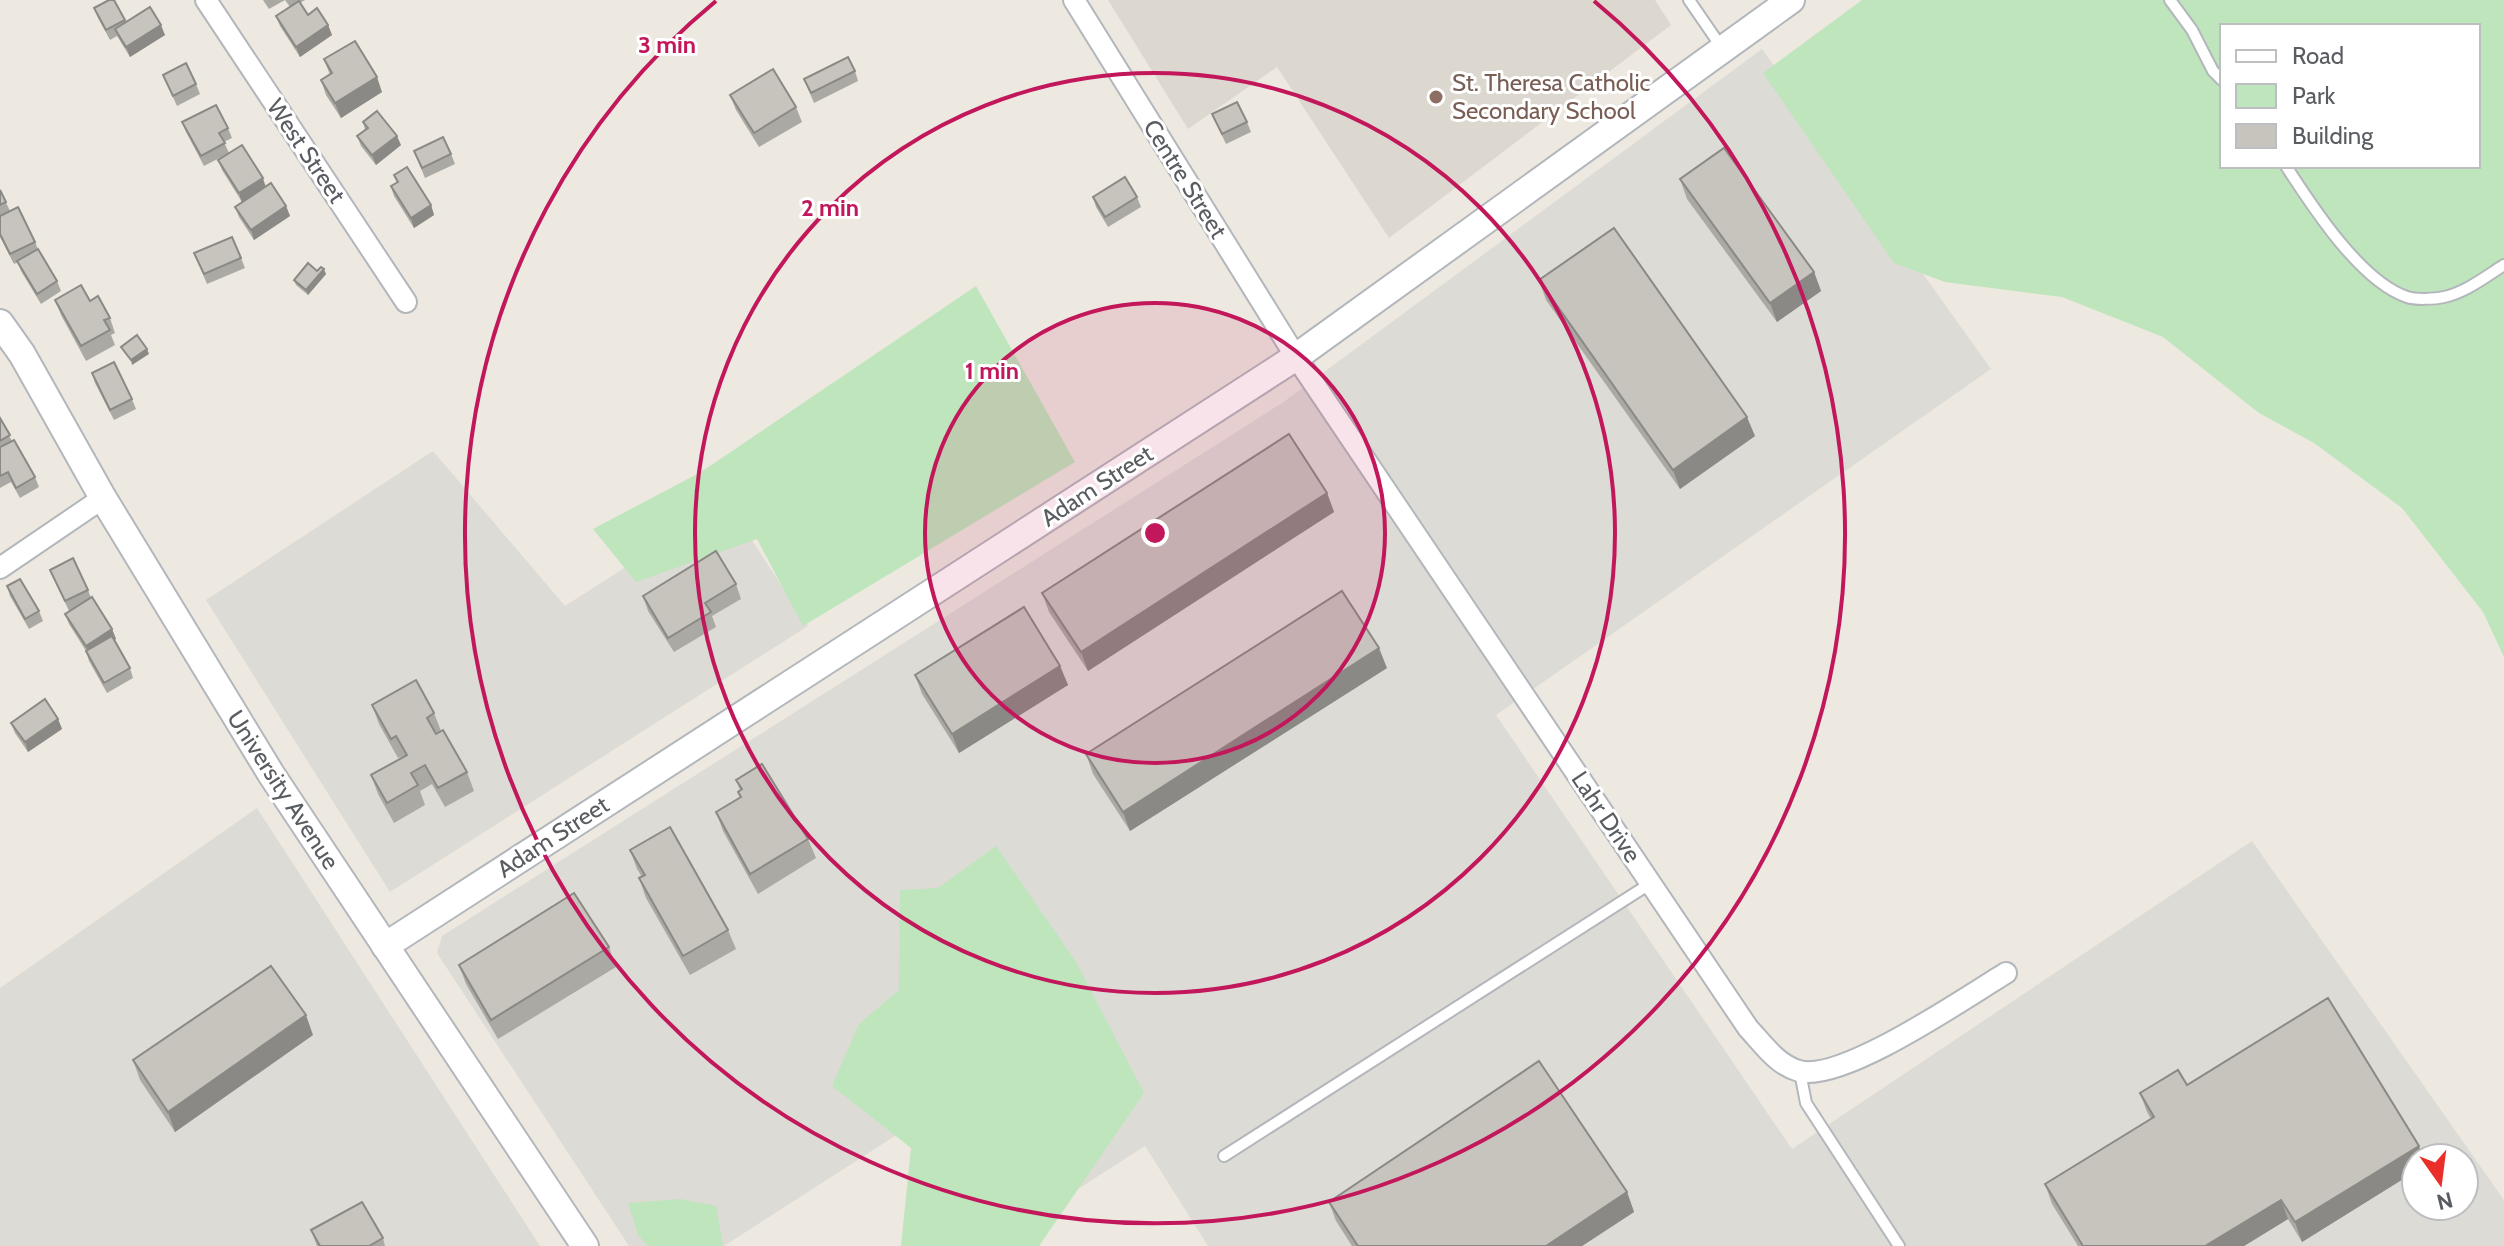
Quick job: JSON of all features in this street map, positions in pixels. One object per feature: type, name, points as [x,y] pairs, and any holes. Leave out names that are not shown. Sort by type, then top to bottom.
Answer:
[{"type":"street","name":"West Street","points":[[206,0],[406,302]]},
{"type":"street","name":"Centre Street","points":[[1074,0],[1296,357]]},
{"type":"street","name":"Adam Street","points":[[385,946],[1296,357],[1791,0]]},
{"type":"street","name":"University Avenue","points":[[0,323],[22,354],[103,498],[271,774],[585,1246]]},
{"type":"street","name":"Lahr Drive","points":[[1296,357],[1748,1028],[1782,1064],[1800,1072]]},
{"type":"street","points":[[0,568],[103,498]]},
{"type":"street","points":[[1800,1072],[1819,1071],[1864,1057],[2006,973]]},
{"type":"lane","points":[[1689,0],[1722,48]]},
{"type":"lane","points":[[2170,0],[2220,78]]},
{"type":"lane","points":[[2287,168],[2315,211],[2367,273],[2408,297],[2442,298],[2464,290],[2504,265]]},
{"type":"lane","points":[[1224,1156],[1651,883]]},
{"type":"lane","points":[[1800,1072],[1806,1103],[1899,1246]]},
{"type":"shaded area","name":"St. Theresa Catholic Secondary School","points":[[1108,0],[1655,0],[1671,25],[1389,238],[1277,67],[1188,129]]},
{"type":"shaded area","points":[[1762,49],[1991,369],[1496,715],[1792,1149],[2252,841],[2463,1142],[2400,1142],[2400,1222],[2480,1222],[2480,1166],[2504,1200],[2504,1246],[1208,1246],[1145,1146],[1047,1209],[968,1089],[724,1246],[629,1246],[437,953],[442,936],[1282,403]]},
{"type":"shaded area","points":[[433,451],[565,606],[727,502],[808,626],[390,892],[206,600]]},
{"type":"shaded area","points":[[257,808],[540,1246],[0,1246],[0,988]]},
{"type":"green space","points":[[1862,0],[2504,0],[2504,657],[2483,612],[2402,508],[2314,443],[2259,413],[2163,337],[2062,297],[1945,282],[1894,263],[1763,73]]},
{"type":"green space","points":[[976,286],[1075,462],[803,626],[757,539],[636,582],[593,529],[701,472]]},
{"type":"green space","points":[[996,846],[1076,962],[1144,1093],[1039,1246],[901,1246],[911,1148],[832,1086],[859,1024],[899,990],[900,890],[938,888]]},
{"type":"green space","points":[[680,1199],[716,1206],[723,1246],[648,1246],[638,1235],[628,1203]]},
{"type":"building","points":[[114,0],[125,20],[106,30],[94,8]]},
{"type":"building","points":[[299,1],[308,15],[317,8],[328,25],[296,47],[276,16]]},
{"type":"building","points":[[150,7],[161,25],[126,47],[115,29]]},
{"type":"building","points":[[355,41],[377,77],[335,103],[321,80],[332,73],[324,59]]},
{"type":"building","points":[[848,57],[855,71],[811,93],[804,79]]},
{"type":"building","points":[[186,63],[196,84],[173,96],[163,75]]},
{"type":"building","points":[[773,69],[796,107],[754,133],[730,95]]},
{"type":"building","points":[[1237,102],[1247,122],[1222,134],[1212,114]]},
{"type":"building","points":[[216,105],[228,128],[219,133],[225,143],[201,156],[182,122]]},
{"type":"building","points":[[377,111],[397,136],[372,155],[357,136],[368,128],[363,122]]},
{"type":"building","points":[[443,137],[451,154],[422,168],[414,151]]},
{"type":"building","points":[[242,145],[263,178],[239,193],[218,160]]},
{"type":"building","points":[[1724,148],[1814,272],[1770,303],[1680,179]]},
{"type":"building","points":[[407,167],[431,205],[411,218],[391,186],[398,182],[394,175]]},
{"type":"building","points":[[1125,177],[1137,197],[1105,217],[1093,197]]},
{"type":"building","points":[[271,183],[286,206],[251,230],[235,207]]},
{"type":"building","points":[[0,190],[6,202],[0,205]]},
{"type":"building","points":[[18,207],[35,242],[10,254],[0,234],[0,216]]},
{"type":"building","points":[[1614,228],[1747,417],[1673,470],[1539,280]]},
{"type":"building","points":[[232,237],[241,258],[204,274],[194,253]]},
{"type":"building","points":[[38,249],[57,281],[37,294],[17,261]]},
{"type":"building","points":[[308,263],[317,271],[321,267],[324,269],[306,290],[294,280]]},
{"type":"building","points":[[81,285],[90,301],[98,296],[110,318],[104,320],[110,330],[81,346],[55,300]]},
{"type":"building","points":[[137,335],[147,349],[131,360],[121,347]]},
{"type":"building","points":[[114,362],[132,399],[110,410],[92,373]]},
{"type":"building","points":[[0,418],[10,435],[0,441]]},
{"type":"building","points":[[1289,434],[1327,493],[1081,652],[1042,593]]},
{"type":"building","points":[[14,440],[35,477],[16,488],[8,472],[0,476],[0,447]]},
{"type":"building","points":[[716,551],[736,584],[705,603],[711,612],[668,638],[643,596]]},
{"type":"building","points":[[73,558],[88,590],[65,601],[50,570]]},
{"type":"building","points":[[20,579],[39,611],[25,619],[7,586]]},
{"type":"building","points":[[1342,591],[1379,648],[1123,812],[1086,754]]},
{"type":"building","points":[[92,597],[112,629],[86,646],[65,614]]},
{"type":"building","points":[[1024,607],[1060,666],[952,734],[915,675]]},
{"type":"building","points":[[112,636],[130,668],[104,683],[86,651]]},
{"type":"building","points":[[416,680],[434,713],[427,718],[436,734],[443,730],[467,772],[438,788],[425,765],[411,773],[418,785],[387,803],[371,775],[407,755],[396,736],[391,739],[372,705]]},
{"type":"building","points":[[45,699],[58,719],[25,742],[11,723]]},
{"type":"building","points":[[762,764],[808,839],[750,874],[716,812],[741,797],[738,792],[742,789],[736,780]]},
{"type":"building","points":[[670,827],[728,930],[683,956],[639,878],[645,875],[630,850]]},
{"type":"building","points":[[574,893],[609,947],[491,1020],[459,965]]},
{"type":"building","points":[[271,966],[306,1015],[168,1112],[133,1060]]},
{"type":"building","points":[[2328,998],[2417,1142],[2400,1142],[2400,1158],[2295,1222],[2281,1200],[2205,1246],[2083,1246],[2045,1184],[2154,1117],[2140,1093],[2178,1070],[2187,1085]]},
{"type":"building","points":[[1539,1061],[1627,1192],[1546,1246],[1358,1246],[1329,1202]]},
{"type":"building","points":[[362,1202],[383,1238],[369,1246],[320,1246],[311,1230]]},
{"type":"place","name":"St. Theresa Catholic Secondary School","points":[[1436,97]]}]
